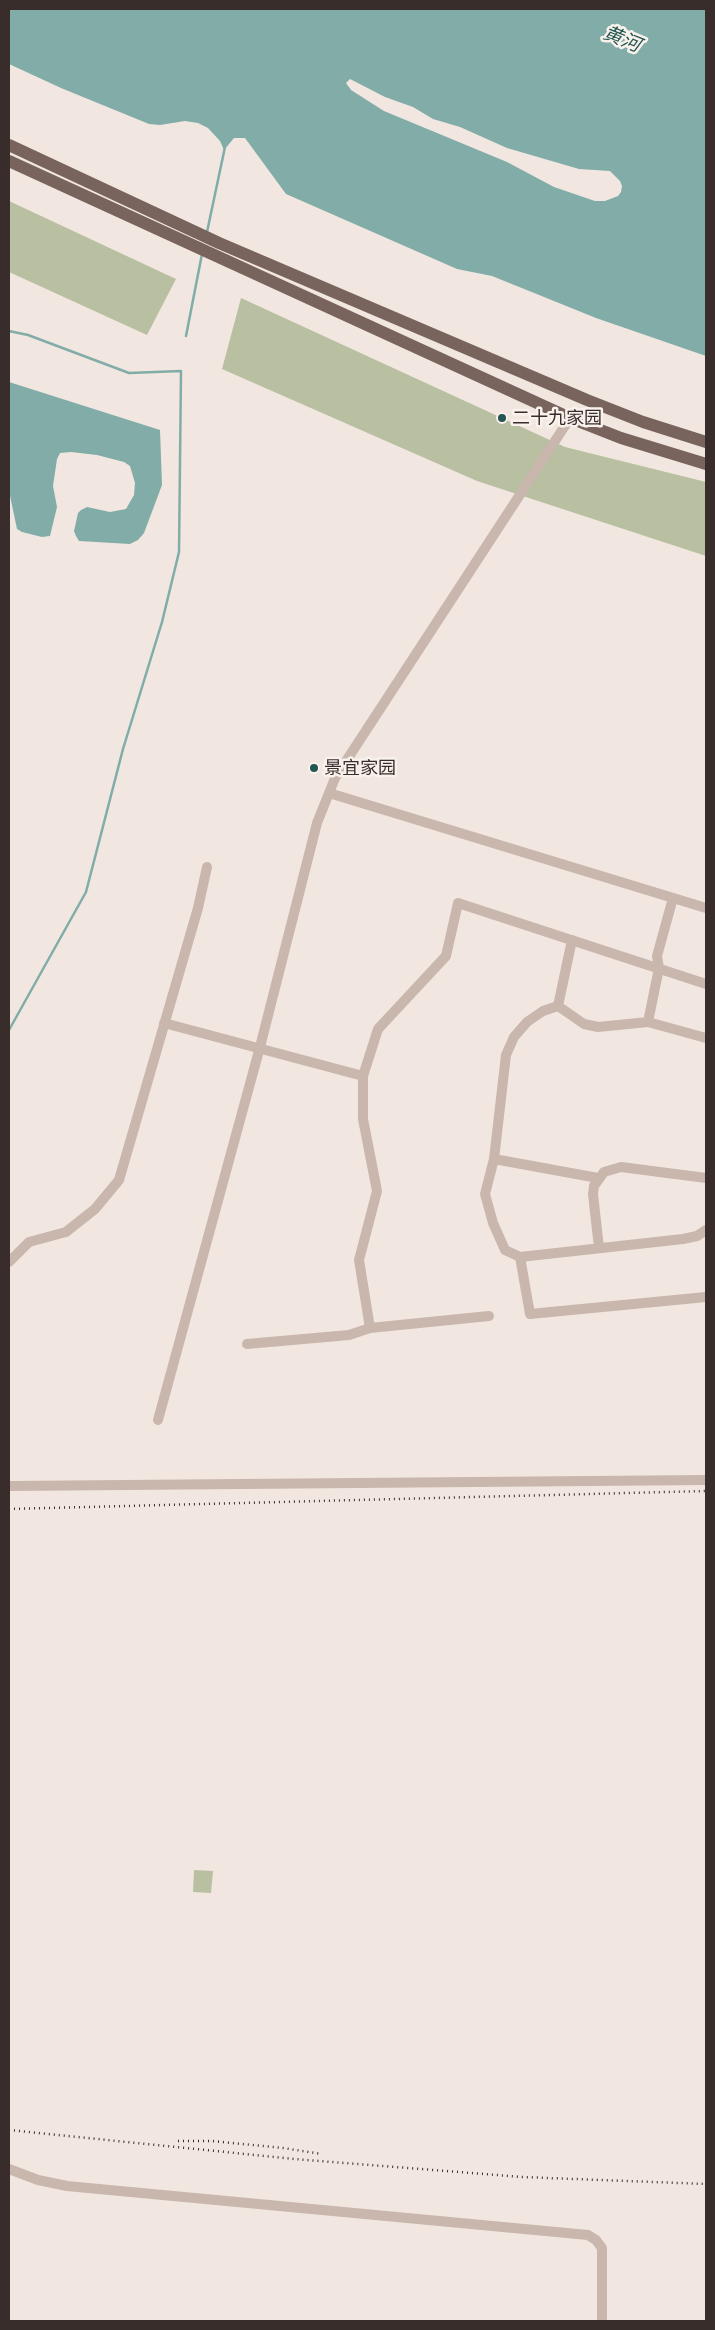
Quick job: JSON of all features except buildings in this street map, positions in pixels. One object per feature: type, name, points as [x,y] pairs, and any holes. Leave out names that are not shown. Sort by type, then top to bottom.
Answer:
[{"type":"main road","points":[[9,145],[215,241],[587,400],[643,422],[706,442]]},
{"type":"main road","points":[[9,161],[188,241],[570,418],[621,438],[706,464]]},
{"type":"street","points":[[158,1420],[260,1047],[317,823],[335,778],[570,418]]},
{"type":"street","points":[[329,793],[706,908]]},
{"type":"street","points":[[9,1262],[29,1242],[66,1232],[95,1209],[119,1180],[198,908],[207,866]]},
{"type":"street","points":[[648,1022],[659,968],[657,956],[672,898]]},
{"type":"street","points":[[370,1328],[359,1260],[377,1191],[363,1119],[363,1076],[378,1029],[446,956],[458,904],[706,984]]},
{"type":"street","points":[[558,1006],[572,940]]},
{"type":"street","points":[[558,1006],[584,1024],[598,1026],[648,1022],[706,1038]]},
{"type":"street","points":[[558,1006],[543,1011],[527,1022],[514,1037],[506,1055],[494,1159],[486,1194],[492,1223],[505,1250],[520,1257],[683,1239],[697,1236],[706,1230]]},
{"type":"street","points":[[164,1023],[260,1047],[363,1076]]},
{"type":"street","points":[[494,1159],[598,1178]]},
{"type":"street","points":[[599,1248],[593,1194],[598,1178],[604,1172],[621,1167],[706,1178]]},
{"type":"street","points":[[520,1257],[530,1314],[706,1297]]},
{"type":"street","points":[[247,1344],[349,1335],[370,1328],[489,1316]]},
{"type":"street","points":[[9,1486],[706,1480]]},
{"type":"street","points":[[9,2169],[38,2180],[67,2186],[588,2235],[596,2240],[602,2248],[602,2321]]},
{"type":"green space","points":[[9,201],[176,279],[147,335],[9,272]]},
{"type":"green space","points":[[241,298],[565,447],[706,482],[706,556],[477,481],[222,369]]},
{"type":"green space","points":[[194,1870],[213,1871],[211,1893],[193,1892]]},
{"type":"water","name":"黄河","points":[[9,9],[706,9],[706,356],[596,318],[492,276],[457,269],[286,194],[245,138],[234,138],[224,150],[220,141],[208,128],[198,123],[185,121],[160,125],[149,124],[61,88],[9,64]],"holes":[[[350,79],[385,97],[413,107],[433,119],[460,127],[507,148],[579,169],[610,171],[620,181],[622,186],[621,192],[618,196],[605,201],[595,201],[554,187],[507,162],[384,111],[351,90],[346,83]]]},
{"type":"water","points":[[9,382],[160,430],[162,485],[144,533],[138,540],[130,544],[79,541],[74,531],[78,513],[87,507],[110,512],[126,509],[134,495],[135,483],[130,466],[124,462],[97,455],[71,452],[60,453],[57,459],[53,486],[57,507],[50,536],[42,537],[17,529],[9,491]]},
{"type":"waterway","points":[[207,232],[225,147]]},
{"type":"waterway","points":[[186,336],[202,254]]},
{"type":"waterway","points":[[9,331],[28,335],[129,373],[181,371],[179,552],[162,622],[123,749],[86,892],[9,1030]]},
{"type":"railway","points":[[9,1509],[706,1491]]},
{"type":"railway","points":[[9,2130],[294,2159],[522,2177],[706,2184]]},
{"type":"railway","points":[[178,2141],[212,2141],[322,2154]]},
{"type":"place","name":"二十九家园","points":[[502,418]]},
{"type":"place","name":"景宜家园","points":[[314,768]]}]
